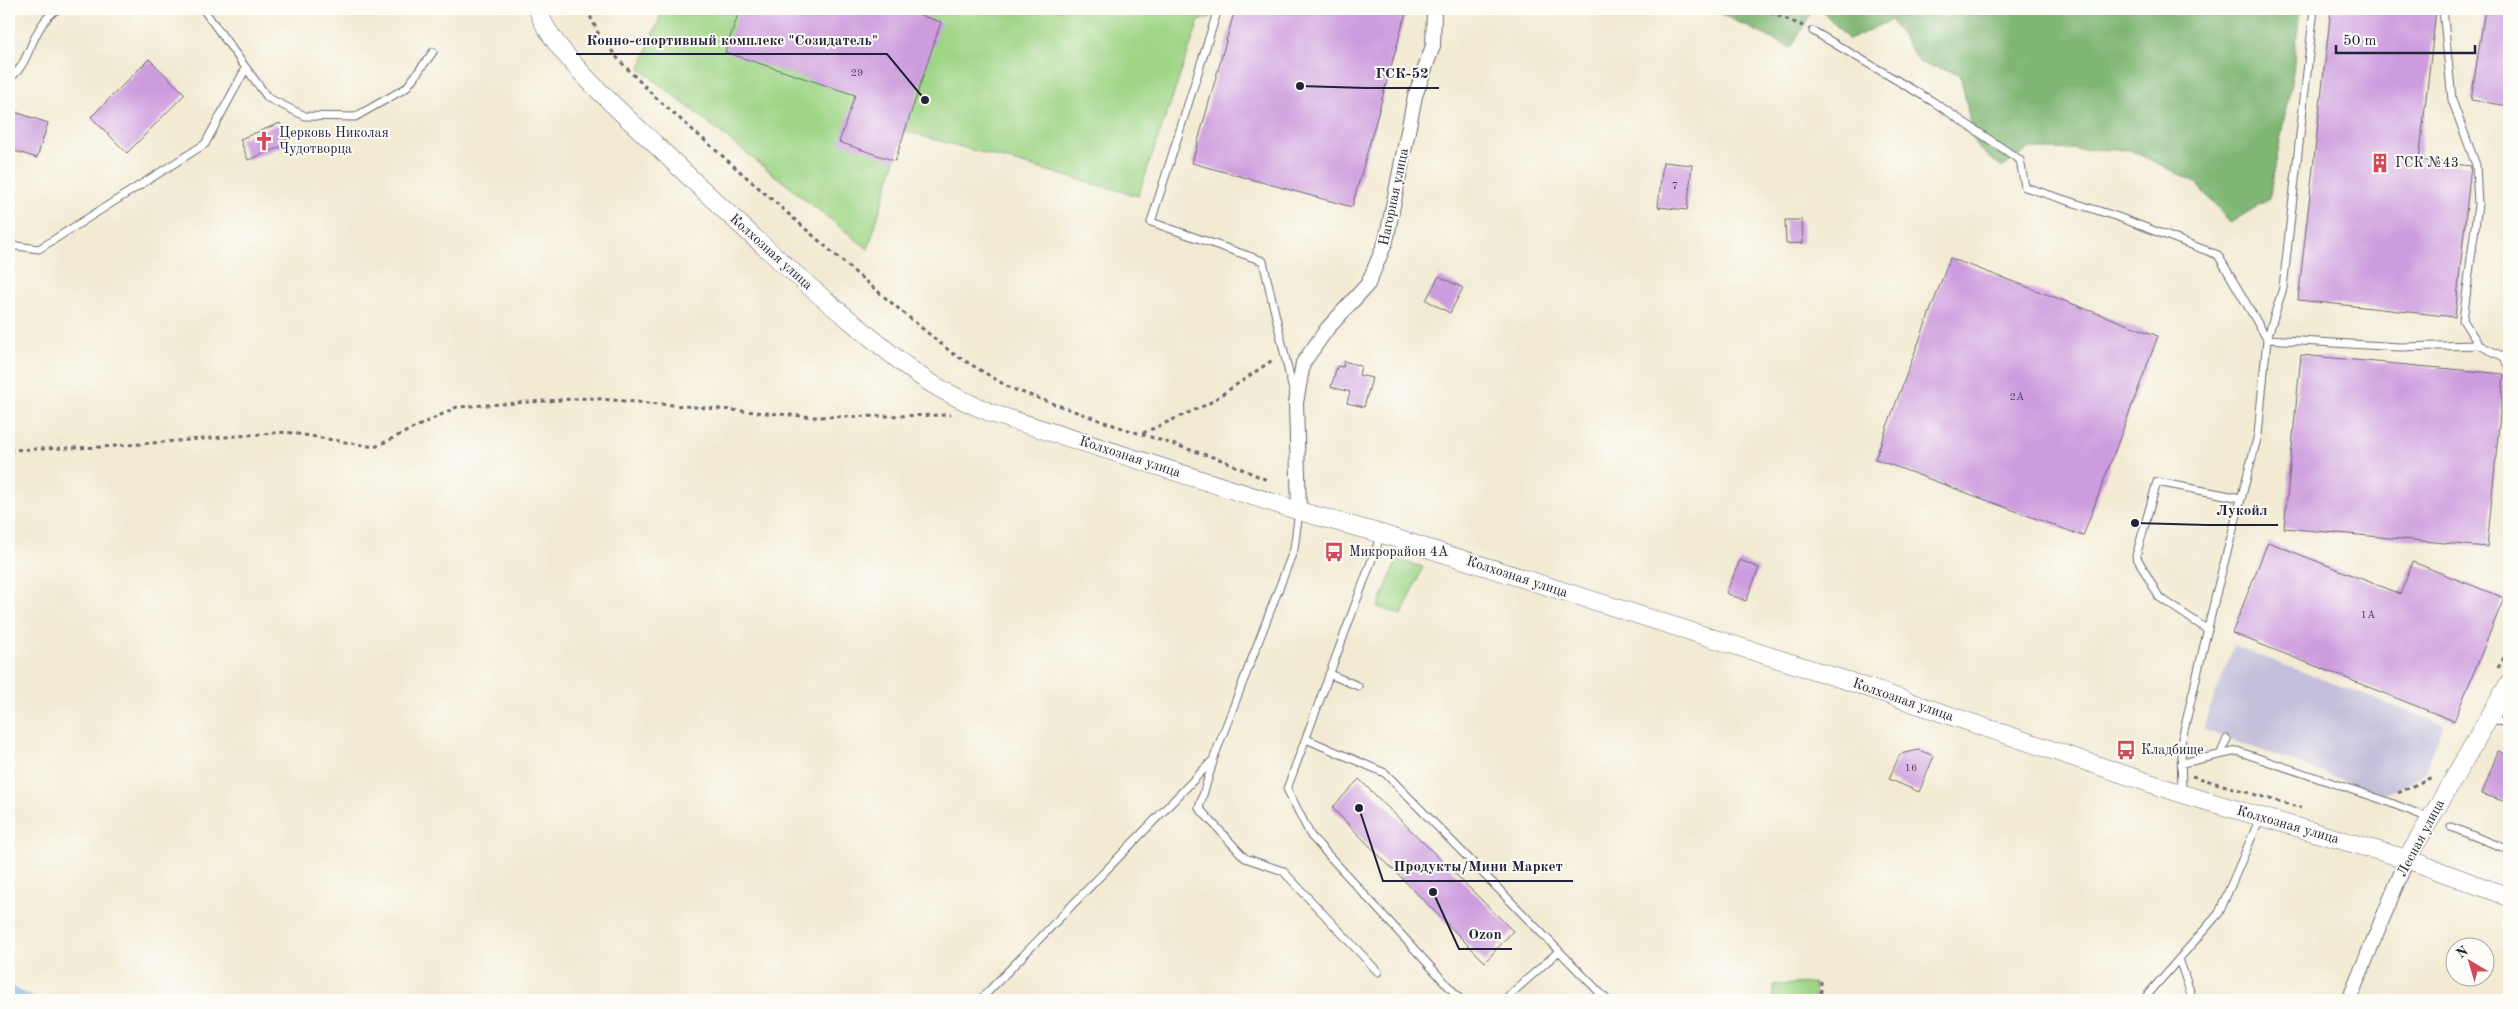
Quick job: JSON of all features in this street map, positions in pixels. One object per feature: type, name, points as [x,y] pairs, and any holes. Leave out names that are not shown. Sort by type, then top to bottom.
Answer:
[{"type":"street","name":"Колхозная улица","points":[[538,9],[553,38],[615,107],[742,228],[808,286],[926,380],[970,404],[994,414],[1299,511],[1382,534],[1848,681],[2182,794],[2260,818],[2408,859],[2509,898]]},
{"type":"street","name":"Нагорная улица","points":[[1299,511],[1296,403],[1303,363],[1327,329],[1368,284],[1386,241],[1415,96],[1433,46],[1434,9]]},
{"type":"street","name":"Лесная улица","points":[[2349,1000],[2408,859],[2509,683]]},
{"type":"lane","points":[[9,78],[20,66],[44,18],[58,9]]},
{"type":"lane","points":[[202,9],[268,98],[305,116],[355,117],[406,88],[433,52]]},
{"type":"lane","points":[[1218,9],[1151,222],[1263,261],[1296,403]]},
{"type":"lane","points":[[2182,794],[2181,743],[2258,435],[2267,339],[2283,288],[2314,9]]},
{"type":"lane","points":[[2442,9],[2452,100],[2476,165],[2478,204],[2463,320],[2478,345]]},
{"type":"lane","points":[[1813,31],[1932,101],[2020,160],[2025,187],[2118,217],[2218,255],[2267,339]]},
{"type":"lane","points":[[9,245],[39,249],[206,144],[246,68]]},
{"type":"lane","points":[[2267,339],[2400,347],[2478,345],[2504,357],[2509,368]]},
{"type":"lane","points":[[2504,357],[2509,348]]},
{"type":"lane","points":[[2509,410],[2509,417]]},
{"type":"lane","points":[[2208,630],[2159,597],[2136,556],[2157,482],[2241,498]]},
{"type":"lane","points":[[1299,511],[1294,549],[1213,760],[1200,808],[1245,858],[1283,871],[1378,972]]},
{"type":"lane","points":[[1382,534],[1287,789],[1311,836],[1461,1000]]},
{"type":"lane","points":[[1329,674],[1358,686]]},
{"type":"lane","points":[[2489,717],[2509,725]]},
{"type":"lane","points":[[1306,739],[1385,773],[1607,1000]]},
{"type":"lane","points":[[2221,753],[2227,739]]},
{"type":"lane","points":[[2182,763],[2221,753],[2237,752],[2272,759],[2369,793],[2430,819]]},
{"type":"lane","points":[[980,1000],[1213,760]]},
{"type":"lane","points":[[2143,1000],[2219,913],[2260,818]]},
{"type":"lane","points":[[2451,827],[2509,850]]},
{"type":"lane","points":[[1504,1000],[1559,951]]},
{"type":"lane","points":[[2179,959],[2193,1000]]},
{"type":"path","points":[[587,9],[598,33],[619,60],[654,96],[858,275],[952,354],[1010,388],[1110,424],[1143,433],[1222,460],[1271,482]]},
{"type":"path","points":[[1763,9],[1813,31]]},
{"type":"path","points":[[1143,433],[1208,404],[1284,353]]},
{"type":"path","points":[[9,450],[103,446],[286,432],[375,447],[457,407],[589,398],[814,417],[954,415]]},
{"type":"path","points":[[2182,773],[2311,810]]},
{"type":"path","points":[[2383,800],[2439,774]]},
{"type":"path","points":[[1821,981],[1821,1000]]},
{"type":"shaded area","points":[[2234,646],[2444,725],[2425,771],[2407,785],[2382,794],[2202,729]]},
{"type":"green space","points":[[663,9],[1215,9],[1213,16],[1199,21],[1138,196],[904,131],[868,249],[640,69]]},
{"type":"green space","points":[[1705,9],[1813,9],[1791,48],[1719,13]]},
{"type":"green space","points":[[1821,9],[2300,9],[2293,72],[2269,199],[2230,223],[2195,182],[2130,150],[2029,149],[2002,168],[1975,145],[1960,74],[1920,63],[1891,20],[1849,40]]},
{"type":"green space","points":[[1397,560],[1423,567],[1402,615],[1378,607]]},
{"type":"green space","points":[[1814,983],[1815,1000],[1773,1000],[1773,985]]},
{"type":"water","points":[[9,986],[34,999],[109,997],[115,1000],[9,1000]]},
{"type":"building","points":[[740,9],[902,9],[941,22],[895,161],[839,142],[855,95],[725,52]]},
{"type":"building","points":[[1235,9],[1407,9],[1352,207],[1192,163]]},
{"type":"building","name":"ГСК №43","points":[[2331,9],[2417,9],[2436,11],[2419,160],[2471,166],[2455,317],[2298,300]]},
{"type":"building","points":[[2485,9],[2509,9],[2509,106],[2471,100]]},
{"type":"building","points":[[149,59],[185,94],[127,153],[91,117]]},
{"type":"building","points":[[9,110],[48,123],[37,158],[9,149]]},
{"type":"building","name":"Церковь Николая Чудотворца","points":[[280,123],[288,144],[248,160],[240,139]]},
{"type":"building","points":[[1663,162],[1692,165],[1687,210],[1658,207]]},
{"type":"building","points":[[1785,220],[1802,220],[1803,243],[1786,244]]},
{"type":"building","points":[[1950,258],[2158,336],[2083,536],[1875,459]]},
{"type":"building","points":[[1439,276],[1463,288],[1450,313],[1426,300]]},
{"type":"building","points":[[2301,355],[2504,374],[2487,547],[2284,528]]},
{"type":"building","points":[[1344,361],[1361,366],[1359,375],[1372,378],[1364,407],[1347,403],[1350,392],[1331,387],[1337,366],[1343,367]]},
{"type":"building","points":[[2268,542],[2400,594],[2413,562],[2504,598],[2454,721],[2232,633]]},
{"type":"building","points":[[1740,560],[1759,568],[1746,601],[1726,593]]},
{"type":"building","points":[[1919,750],[1934,756],[1919,792],[1889,779],[1900,754]]},
{"type":"building","points":[[2498,751],[2509,755],[2509,803],[2482,794]]},
{"type":"building","points":[[1359,779],[1513,931],[1485,962],[1332,808]]},
{"type":"place","name":"ГСК-52","points":[[1300,86]]},
{"type":"place","name":"Конно-спортивный комплекс \"Созидатель\"","points":[[925,100]]},
{"type":"place","name":"Церковь Николая Чудотворца","points":[[264,141]]},
{"type":"place","name":"ГСК №43","points":[[2380,163]]},
{"type":"place","name":"Лукойл","points":[[2135,523]]},
{"type":"place","name":"Микрорайон 4А","points":[[1334,552]]},
{"type":"place","name":"Кладбище","points":[[2126,750]]},
{"type":"place","name":"Продукты/Мини Маркет","points":[[1359,808]]},
{"type":"place","name":"Ozon","points":[[1433,892]]}]
